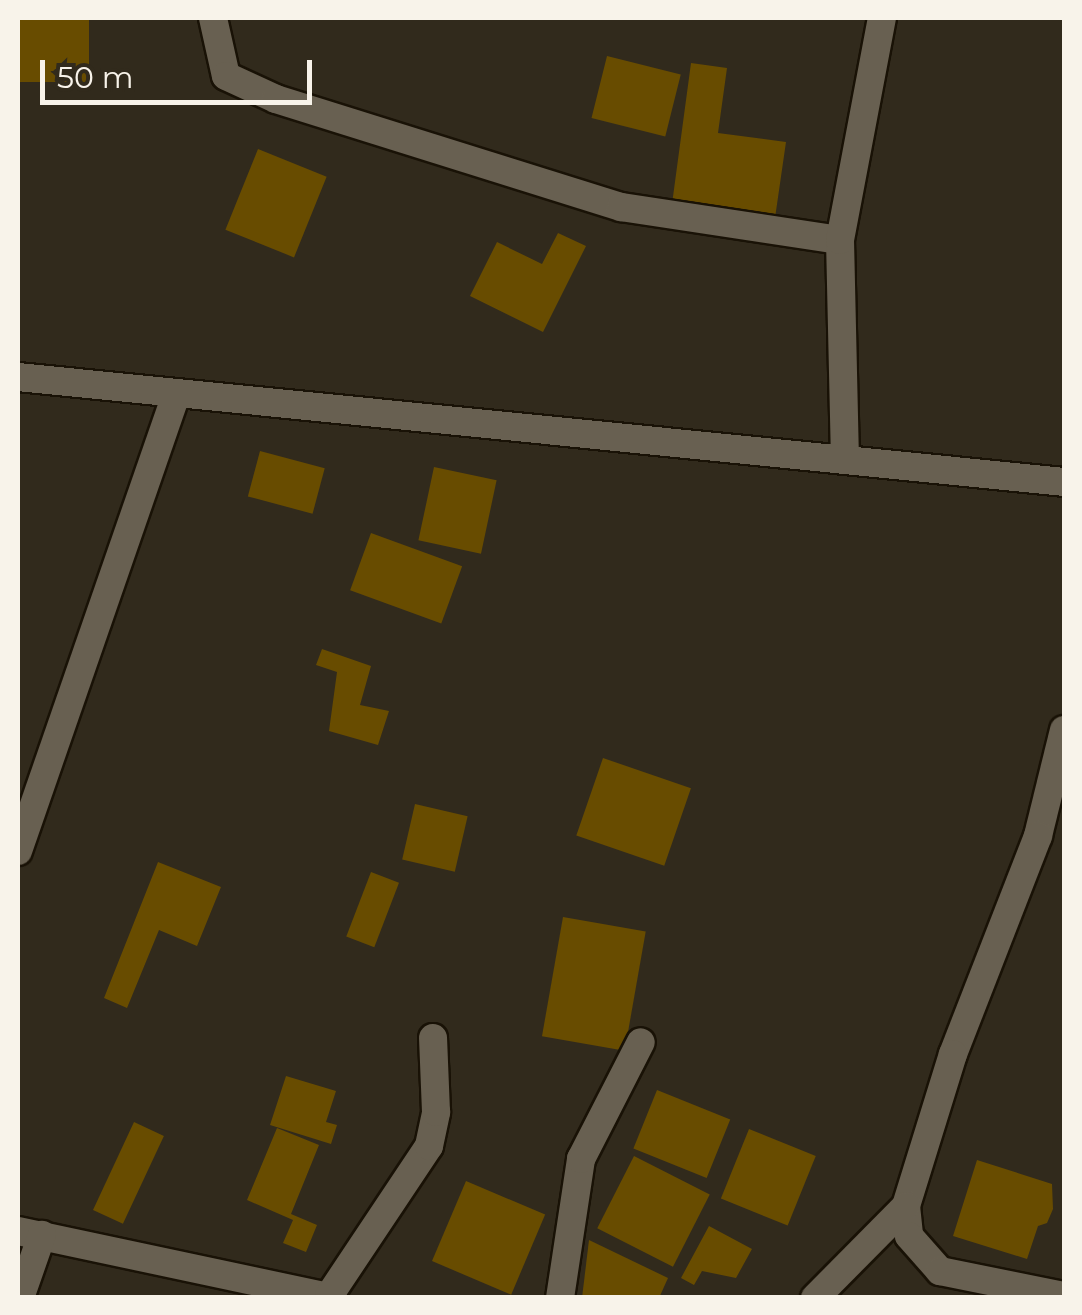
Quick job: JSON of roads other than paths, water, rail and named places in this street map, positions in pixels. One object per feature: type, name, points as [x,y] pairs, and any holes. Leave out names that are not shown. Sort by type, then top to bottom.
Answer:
[{"type":"street","points":[[213,18],[226,76],[276,99],[622,207],[840,240]]},
{"type":"street","points":[[845,458],[840,240],[882,18]]},
{"type":"street","points":[[18,377],[176,396],[845,458],[1064,485]]},
{"type":"street","points":[[18,852],[176,396]]},
{"type":"street","points":[[816,1298],[906,1206],[953,1054],[1038,836],[1064,730]]},
{"type":"street","points":[[20,1298],[30,1233],[331,1297],[429,1146],[436,1112],[433,1038]]},
{"type":"street","points":[[560,1298],[589,1132],[641,1042]]},
{"type":"street","points":[[906,1206],[916,1250],[940,1271],[1025,1293],[1064,1296]]}]
